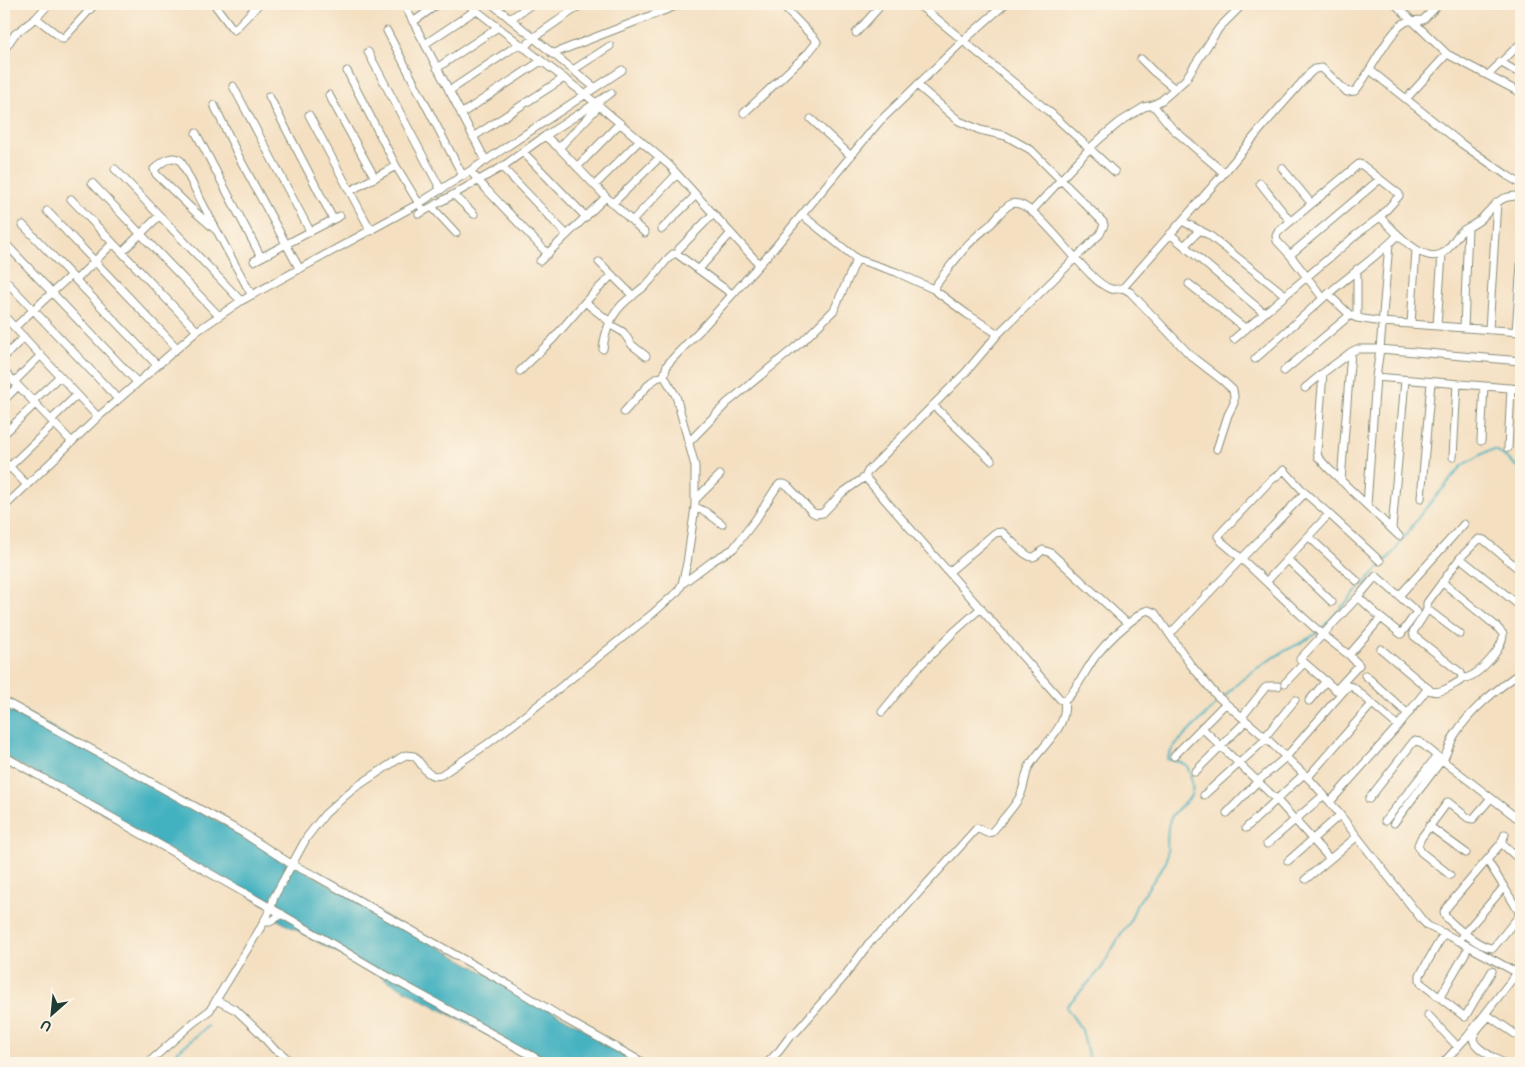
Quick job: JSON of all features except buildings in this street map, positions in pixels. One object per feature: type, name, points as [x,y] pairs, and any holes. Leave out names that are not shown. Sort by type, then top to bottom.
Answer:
[{"type":"street","points":[[4,50],[15,34],[36,18],[49,4]]},
{"type":"street","points":[[36,18],[63,39],[95,4]]},
{"type":"street","points":[[214,4],[234,30],[259,4]]},
{"type":"street","points":[[413,22],[438,4]]},
{"type":"street","points":[[468,4],[598,105],[660,157],[760,264]]},
{"type":"street","points":[[492,4],[594,87]]},
{"type":"street","points":[[510,19],[532,4]]},
{"type":"street","points":[[449,91],[522,46],[582,4]]},
{"type":"street","points":[[552,54],[681,4]]},
{"type":"street","points":[[744,113],[810,52],[817,42],[781,4]]},
{"type":"street","points":[[856,32],[882,4]]},
{"type":"street","points":[[917,4],[1090,148],[1115,172]]},
{"type":"street","points":[[148,1063],[210,1010],[264,922],[274,897],[318,822],[353,789],[406,755],[414,756],[429,775],[441,775],[486,745],[528,713],[651,615],[678,591],[682,584],[687,563],[695,503],[695,466],[676,396],[664,376],[667,365],[760,264],[879,122],[963,41],[1005,4]]},
{"type":"street","points":[[1032,211],[1090,148],[1120,122],[1144,107],[1162,100],[1185,80],[1219,28],[1243,4]]},
{"type":"street","points":[[1396,4],[1447,54],[1521,93]]},
{"type":"street","points":[[933,289],[964,249],[1010,205],[1015,203],[1032,211],[1102,284],[1111,289],[1123,288],[1310,73],[1315,69],[1322,68],[1348,92],[1355,91],[1396,30],[1406,21],[1423,20],[1439,4]]},
{"type":"street","points":[[1517,4],[1521,9]]},
{"type":"street","points":[[407,10],[486,161]]},
{"type":"street","points":[[425,44],[476,10]]},
{"type":"street","points":[[437,68],[498,27]]},
{"type":"street","points":[[387,31],[463,176]]},
{"type":"street","points":[[1488,75],[1521,43]]},
{"type":"street","points":[[573,70],[610,46]]},
{"type":"street","points":[[368,52],[442,190]]},
{"type":"street","points":[[1407,98],[1447,54]]},
{"type":"street","points":[[1141,59],[1175,88]]},
{"type":"street","points":[[462,114],[541,61]]},
{"type":"street","points":[[1500,62],[1521,74]]},
{"type":"street","points":[[4,507],[98,417],[197,331],[251,294],[371,231],[442,190],[622,70]]},
{"type":"street","points":[[1370,70],[1462,144],[1520,183],[1510,196]]},
{"type":"street","points":[[347,72],[422,213],[502,167],[545,136],[598,105]]},
{"type":"street","points":[[474,137],[564,78]]},
{"type":"street","points":[[682,584],[732,549],[780,484],[788,486],[812,512],[823,513],[842,493],[865,477],[966,372],[998,334],[1100,234],[1104,226],[1103,222],[1031,150],[1006,136],[980,130],[959,121],[917,85]]},
{"type":"street","points":[[233,86],[310,231]]},
{"type":"street","points":[[559,148],[611,93]]},
{"type":"street","points":[[329,95],[375,178]]},
{"type":"street","points":[[196,133],[258,259],[336,218],[268,96]]},
{"type":"street","points":[[214,105],[240,159],[299,268]]},
{"type":"street","points":[[1153,105],[1172,128],[1224,173]]},
{"type":"street","points":[[309,116],[371,231]]},
{"type":"street","points":[[811,119],[851,156]]},
{"type":"street","points":[[577,167],[620,123]]},
{"type":"street","points":[[545,136],[645,233]]},
{"type":"street","points":[[594,185],[640,140]]},
{"type":"street","points":[[523,152],[586,217]]},
{"type":"street","points":[[216,230],[156,174],[154,169],[173,157],[177,157],[181,161],[251,294]]},
{"type":"street","points":[[613,203],[660,157]]},
{"type":"street","points":[[1234,339],[1285,295],[1307,277],[1367,226],[1380,216],[1399,196],[1399,194],[1359,164],[1290,221],[1276,236],[1277,241],[1307,277],[1326,296],[1353,316],[1382,322],[1518,332],[1521,264]]},
{"type":"street","points":[[350,192],[396,166]]},
{"type":"street","points":[[502,167],[568,235]]},
{"type":"street","points":[[1282,168],[1311,203]]},
{"type":"street","points":[[115,169],[241,300]]},
{"type":"street","points":[[470,171],[548,254]]},
{"type":"street","points":[[632,221],[677,174]]},
{"type":"street","points":[[1290,255],[1380,179]]},
{"type":"street","points":[[92,183],[219,316]]},
{"type":"street","points":[[1260,183],[1290,221]]},
{"type":"street","points":[[454,195],[474,214]]},
{"type":"street","points":[[662,229],[696,195]]},
{"type":"street","points":[[1436,326],[1442,254],[1459,234],[1479,222],[1501,198],[1521,196]]},
{"type":"street","points":[[540,261],[606,197]]},
{"type":"street","points":[[71,199],[197,331]]},
{"type":"street","points":[[1489,330],[1497,202]]},
{"type":"street","points":[[432,208],[456,233]]},
{"type":"street","points":[[47,212],[177,348]]},
{"type":"street","points":[[679,249],[713,214]]},
{"type":"street","points":[[802,215],[856,259],[896,272],[933,289],[998,334]]},
{"type":"street","points":[[122,252],[159,216]]},
{"type":"street","points":[[1380,216],[1416,250],[1432,256],[1442,254]]},
{"type":"street","points":[[1182,221],[1209,235],[1285,295]]},
{"type":"street","points":[[23,225],[157,365]]},
{"type":"street","points":[[1464,328],[1468,228]]},
{"type":"street","points":[[1185,245],[1200,230]]},
{"type":"street","points":[[701,267],[731,233]]},
{"type":"street","points":[[1170,234],[1264,313]]},
{"type":"street","points":[[1255,359],[1398,235]]},
{"type":"street","points":[[4,242],[138,382]]},
{"type":"street","points":[[15,327],[52,293],[94,261],[113,243]]},
{"type":"street","points":[[1367,505],[1376,377],[1389,244]]},
{"type":"street","points":[[1411,324],[1416,250]]},
{"type":"street","points":[[604,349],[609,323],[620,308],[648,283],[673,254],[677,254],[732,294]]},
{"type":"street","points":[[689,442],[727,403],[804,340],[834,310],[856,259]]},
{"type":"street","points":[[598,262],[633,296]]},
{"type":"street","points":[[1284,371],[1353,316],[1358,268]]},
{"type":"street","points":[[520,371],[553,339],[612,275]]},
{"type":"street","points":[[4,279],[118,399]]},
{"type":"street","points":[[1189,284],[1246,329]]},
{"type":"street","points":[[1123,288],[1140,302],[1191,356],[1233,390],[1234,403],[1222,430],[1217,449]]},
{"type":"street","points":[[586,302],[609,323],[623,332],[632,345],[646,356]]},
{"type":"street","points":[[4,318],[15,327],[98,417]]},
{"type":"street","points":[[4,357],[24,337]]},
{"type":"street","points":[[1305,388],[1357,349],[1380,349],[1521,361]]},
{"type":"street","points":[[1341,481],[1351,352]]},
{"type":"street","points":[[4,400],[41,356]]},
{"type":"street","points":[[4,371],[72,442]]},
{"type":"street","points":[[1323,373],[1318,457],[1399,536]]},
{"type":"street","points":[[4,434],[60,376]]},
{"type":"street","points":[[624,412],[652,382],[664,376]]},
{"type":"street","points":[[1376,377],[1521,389]]},
{"type":"street","points":[[1392,529],[1405,380]]},
{"type":"street","points":[[1421,498],[1432,382]]},
{"type":"street","points":[[1453,457],[1456,384]]},
{"type":"street","points":[[1481,441],[1484,386]]},
{"type":"street","points":[[1508,448],[1510,388]]},
{"type":"street","points":[[27,485],[5,466],[53,422],[77,395]]},
{"type":"street","points":[[932,406],[991,460]]},
{"type":"street","points":[[1358,597],[1400,634],[1417,612],[1376,576],[1358,597],[1320,632],[1300,659],[1336,690],[1359,665],[1320,632],[1242,558],[1222,542],[1218,536],[1269,482],[1284,470],[1305,493],[1380,561]]},
{"type":"street","points":[[695,503],[720,475]]},
{"type":"street","points":[[865,477],[1060,699],[1064,701]]},
{"type":"street","points":[[1170,634],[1305,493]]},
{"type":"street","points":[[695,503],[722,524]]},
{"type":"street","points":[[1266,581],[1329,514]]},
{"type":"street","points":[[1399,596],[1464,524]]},
{"type":"street","points":[[950,572],[995,533],[1002,532],[1022,552],[1030,556],[1036,556],[1044,550],[1051,553],[1127,624]]},
{"type":"street","points":[[1309,537],[1357,581]]},
{"type":"street","points":[[1462,679],[1461,673],[1414,636],[1412,632],[1426,612],[1428,600],[1460,558],[1480,539],[1484,540],[1521,571]]},
{"type":"street","points":[[1460,558],[1520,606]]},
{"type":"street","points":[[1287,559],[1332,602]]},
{"type":"street","points":[[1381,649],[1434,692],[1438,692],[1473,675],[1486,664],[1502,644],[1503,634],[1496,626],[1442,582]]},
{"type":"street","points":[[882,712],[917,669],[981,608]]},
{"type":"street","points":[[1427,609],[1460,634]]},
{"type":"street","points":[[1064,701],[1071,695],[1093,659],[1104,646],[1143,612],[1148,610],[1155,613],[1190,664],[1222,701],[1286,757],[1324,795],[1423,922],[1519,974],[1487,1014],[1443,1063]]},
{"type":"street","points":[[1349,655],[1381,618]]},
{"type":"street","points":[[1285,683],[1304,663]]},
{"type":"street","points":[[1394,823],[1455,734],[1473,712],[1494,692],[1521,672]]},
{"type":"street","points":[[1365,676],[1408,714]]},
{"type":"street","points":[[1309,700],[1326,681]]},
{"type":"street","points":[[1195,772],[1244,719],[1265,688],[1278,686]]},
{"type":"street","points":[[1227,813],[1286,757],[1348,686],[1353,687],[1398,726]]},
{"type":"street","points":[[1330,802],[1398,726],[1428,688]]},
{"type":"street","points":[[1204,795],[1265,738],[1295,700]]},
{"type":"street","points":[[4,701],[243,833],[290,868],[314,875],[644,1063]]},
{"type":"street","points":[[767,1063],[844,977],[869,943],[888,927],[978,828],[987,833],[992,832],[1019,799],[1030,765],[1057,730],[1063,718],[1064,701]]},
{"type":"street","points":[[1174,756],[1202,728],[1222,701]]},
{"type":"street","points":[[1246,828],[1306,776],[1372,704]]},
{"type":"street","points":[[1202,728],[1277,800],[1330,859]]},
{"type":"street","points":[[1369,799],[1414,741],[1420,742],[1521,821]]},
{"type":"street","points":[[4,756],[282,914],[419,995],[545,1063]]},
{"type":"street","points":[[1385,821],[1440,758]]},
{"type":"street","points":[[1267,844],[1324,795]]},
{"type":"street","points":[[1450,875],[1421,852],[1418,845],[1421,838],[1448,802],[1468,818],[1473,819],[1490,798]]},
{"type":"street","points":[[1288,861],[1340,815]]},
{"type":"street","points":[[1429,826],[1466,853]]},
{"type":"street","points":[[1505,834],[1501,843],[1521,861]]},
{"type":"street","points":[[1306,880],[1354,839]]},
{"type":"street","points":[[1488,860],[1520,912],[1516,921],[1492,948],[1486,947],[1464,933],[1448,920],[1444,912],[1498,848]]},
{"type":"street","points":[[1459,941],[1504,887]]},
{"type":"street","points":[[264,922],[270,922],[282,914]]},
{"type":"street","points":[[1444,933],[1420,975],[1420,980],[1422,984],[1476,1025]]},
{"type":"street","points":[[1440,997],[1466,952]]},
{"type":"street","points":[[1464,1017],[1492,971]]},
{"type":"street","points":[[216,1000],[236,1010],[274,1049],[292,1063]]},
{"type":"street","points":[[1487,1014],[1521,1038]]},
{"type":"street","points":[[1487,1014],[1472,1040],[1480,1049],[1503,1063]]},
{"type":"street","points":[[1428,1015],[1458,1047]]},
{"type":"water","points":[[4,700],[644,1063],[538,1063],[276,919],[271,908],[4,756]]},
{"type":"waterway","points":[[1321,629],[1394,552],[1420,515],[1463,465],[1488,451],[1496,450],[1521,469]]},
{"type":"waterway","points":[[1224,697],[1259,667],[1318,632]]},
{"type":"waterway","points":[[1090,1063],[1082,1030],[1066,1007],[1101,969],[1122,932],[1129,924],[1136,906],[1166,862],[1170,820],[1173,814],[1190,798],[1192,793],[1189,771],[1186,765],[1167,759],[1174,746],[1220,701]]},
{"type":"waterway","points":[[164,1063],[208,1026]]}]
